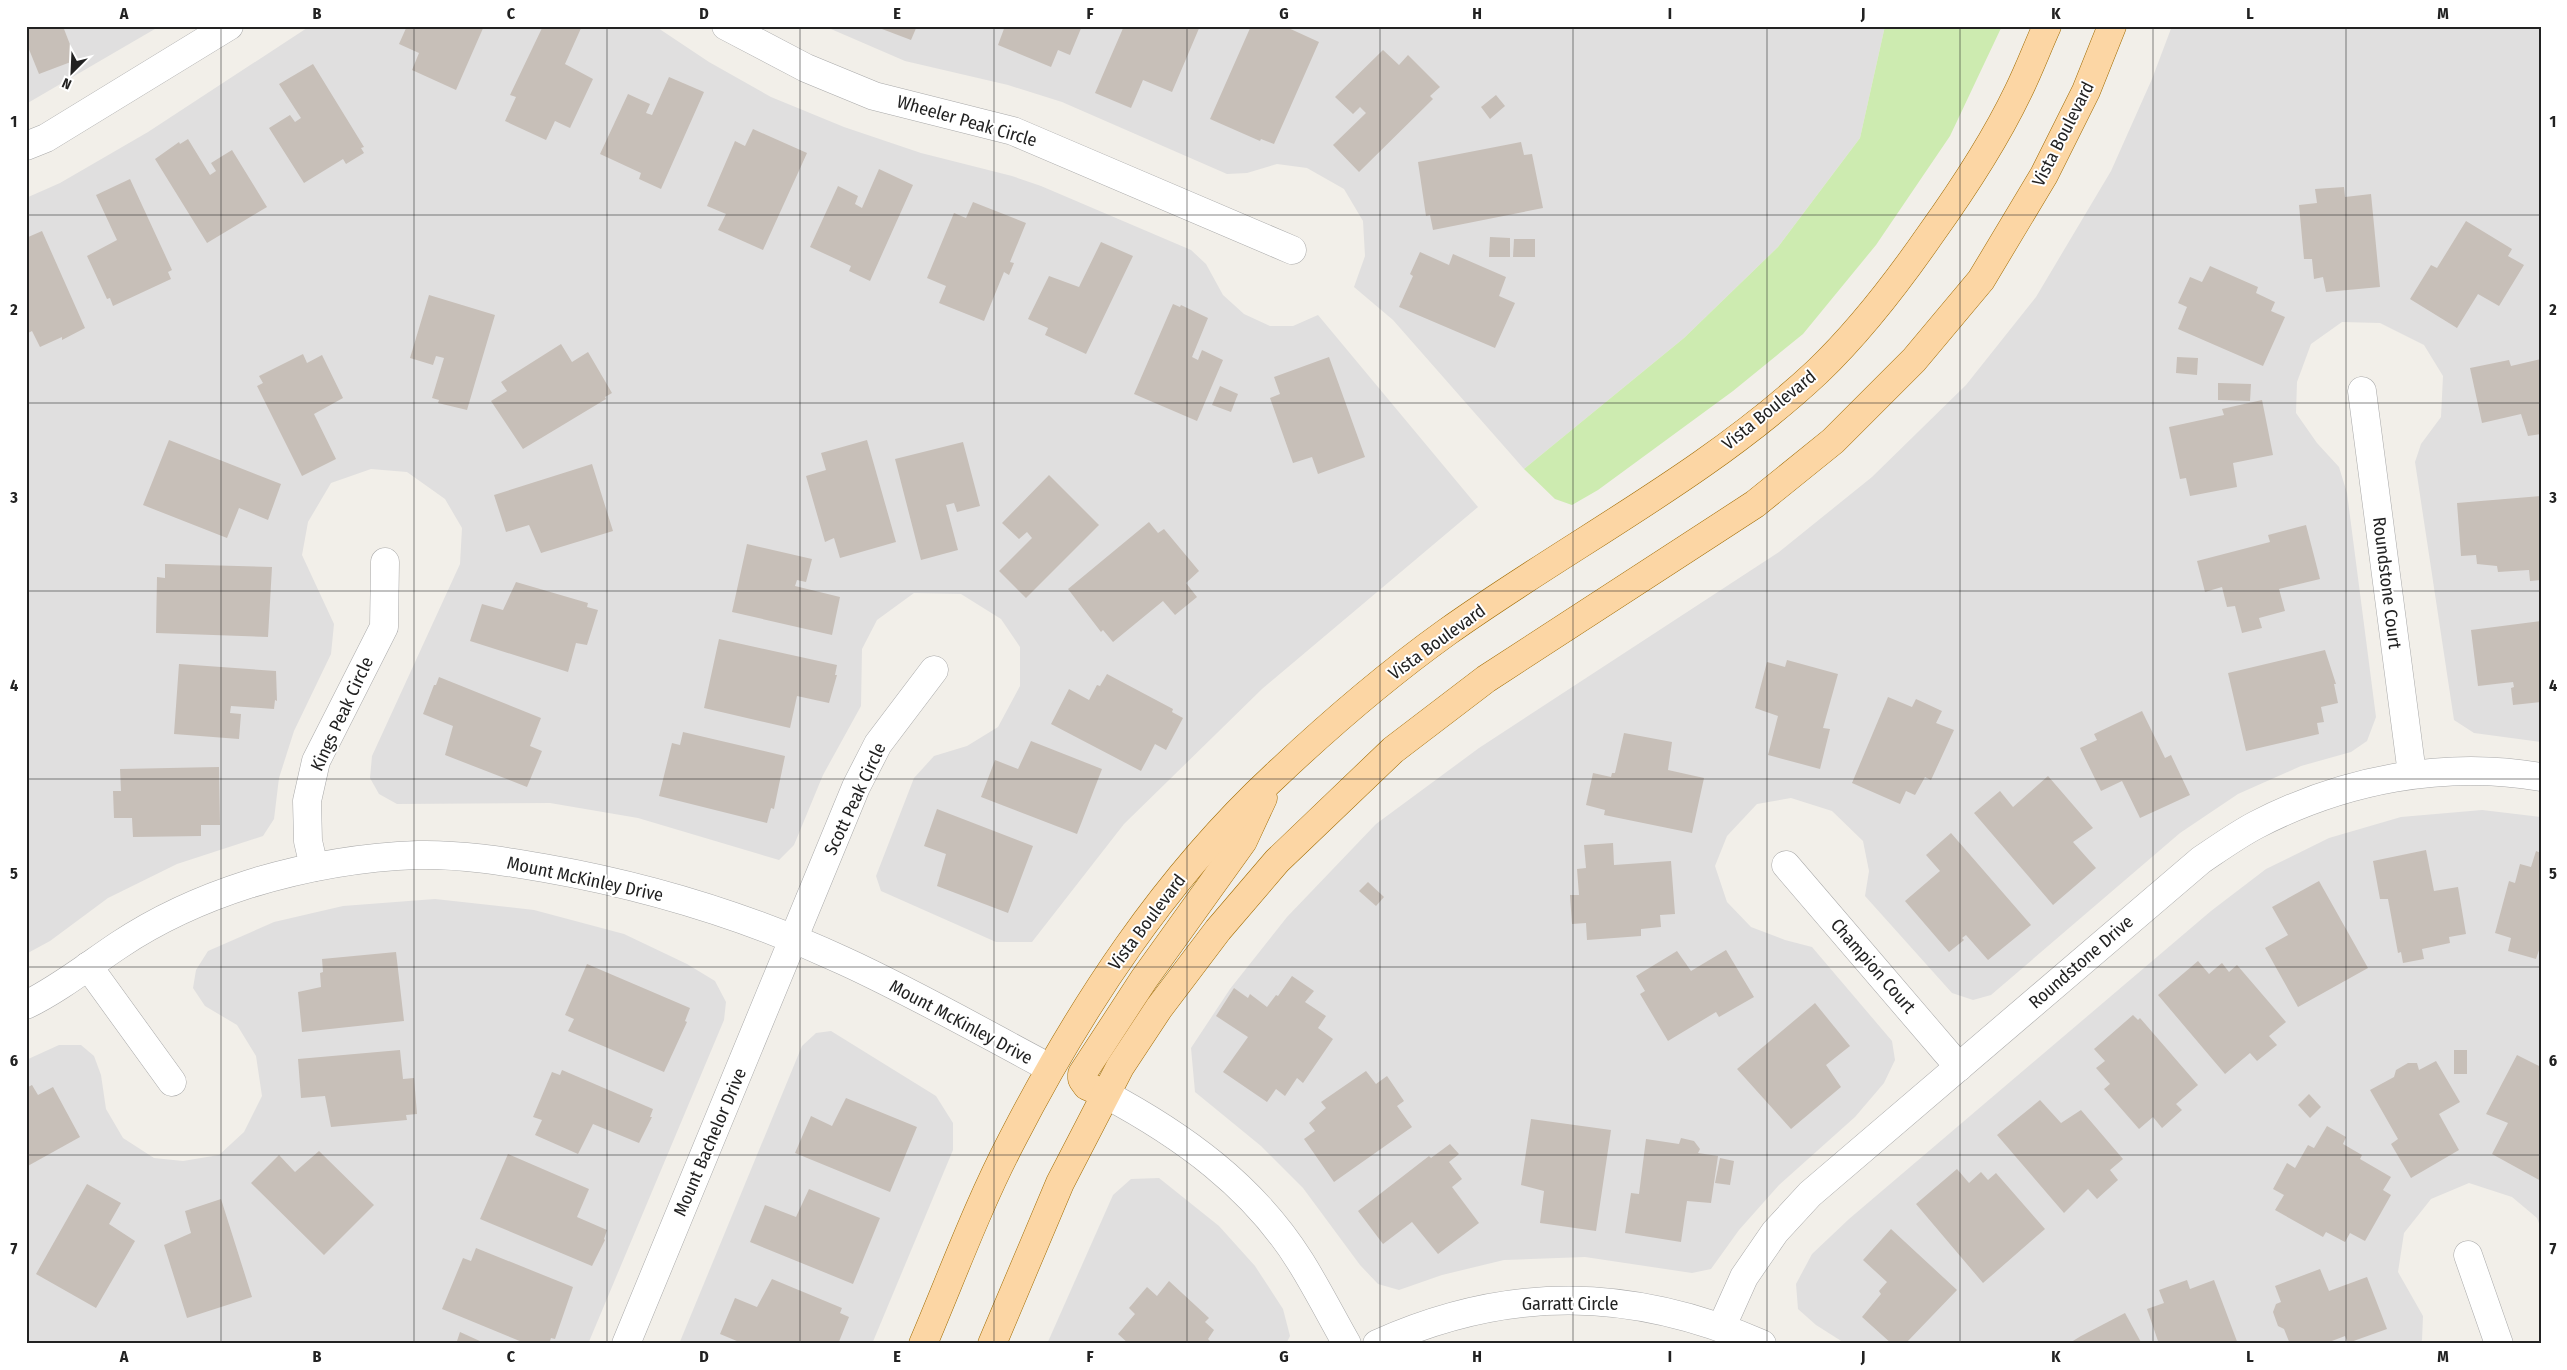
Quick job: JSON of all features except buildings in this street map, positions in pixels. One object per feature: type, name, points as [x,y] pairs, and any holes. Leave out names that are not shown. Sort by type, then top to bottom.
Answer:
[{"type":"main road","name":"Vista Boulevard","points":[[923,1344],[1010,1142],[1069,1033],[1134,935],[1203,851],[1274,776],[1364,697],[1446,633],[1676,481],[1766,417],[1819,370],[1890,292],[1971,178],[2018,92],[2047,26]]},
{"type":"main road","name":"Vista Boulevard","points":[[992,1344],[1060,1183],[1105,1094],[1158,1008],[1218,930],[1277,861],[1393,750],[1486,679],[1755,504],[1834,441],[1914,360],[1981,280],[2044,175],[2086,91],[2112,26]]},
{"type":"main road","points":[[1105,1094],[1087,1086],[1082,1078],[1082,1074],[1144,979],[1243,841],[1274,776]]},
{"type":"street","points":[[26,146],[46,138],[229,26]]},
{"type":"street","name":"Wheeler Peak Circle","points":[[726,26],[806,68],[874,96],[1013,131],[1292,250]]},
{"type":"street","name":"Roundstone Court","points":[[2362,391],[2412,774]]},
{"type":"street","name":"Kings Peak Circle","points":[[314,867],[308,841],[307,801],[316,761],[384,627],[385,562]]},
{"type":"street","name":"Scott Peak Circle","points":[[794,939],[856,787],[878,744],[934,670]]},
{"type":"street","name":"Roundstone Drive","points":[[1722,1326],[1744,1277],[1774,1232],[1810,1194],[2201,860],[2255,825],[2316,798],[2376,781],[2412,774],[2456,771],[2520,773],[2541,777]]},
{"type":"street","name":"Mount McKinley Drive","points":[[26,1004],[122,943],[182,910],[248,884],[314,867],[344,862],[419,855],[496,860],[596,877],[699,905],[794,939],[846,962],[1050,1068]]},
{"type":"street","name":"Champion Court","points":[[1786,865],[1959,1067]]},
{"type":"street","name":"Mount Bachelor Drive","points":[[626,1344],[794,939]]},
{"type":"street","points":[[88,966],[172,1082]]},
{"type":"street","points":[[1105,1094],[1166,1128],[1218,1167],[1261,1209],[1299,1260],[1347,1344]]},
{"type":"street","points":[[2468,1255],[2499,1344]]},
{"type":"street","name":"Garratt Circle","points":[[1377,1344],[1417,1326],[1481,1308],[1543,1300],[1602,1301],[1661,1309],[1722,1326],[1762,1344]]},
{"type":"shaded area","points":[[26,26],[160,26],[26,104]]},
{"type":"shaded area","points":[[310,26],[655,26],[709,62],[771,97],[844,127],[921,153],[1012,176],[1041,186],[1191,250],[1206,264],[1223,295],[1244,314],[1270,326],[1293,326],[1318,315],[1478,507],[1262,689],[1124,824],[1032,942],[996,942],[881,891],[876,876],[914,778],[934,756],[967,746],[998,727],[1020,686],[1020,647],[1001,619],[961,594],[914,593],[877,620],[862,649],[861,706],[823,775],[794,845],[779,860],[638,818],[550,803],[397,804],[379,794],[370,778],[372,756],[460,564],[462,528],[445,499],[407,472],[371,469],[331,483],[308,522],[302,555],[334,624],[331,654],[294,731],[279,778],[274,819],[263,836],[177,864],[108,898],[50,941],[26,954],[26,198],[60,183],[148,132]]},
{"type":"shaded area","points":[[824,26],[1885,26],[1860,138],[1778,247],[1684,338],[1524,469],[1393,320],[1354,287],[1365,256],[1363,221],[1344,189],[1307,168],[1277,164],[1247,173],[1227,174],[1062,102],[1008,85],[905,61]]},
{"type":"shaded area","points":[[2172,26],[2541,26],[2541,742],[2474,733],[2454,720],[2415,462],[2421,444],[2441,417],[2443,376],[2424,345],[2380,323],[2342,322],[2311,344],[2297,382],[2296,413],[2317,443],[2339,467],[2347,493],[2376,717],[2367,741],[2351,752],[2301,766],[2238,794],[2180,833],[1991,995],[1973,1000],[1952,993],[1865,896],[1869,871],[1863,841],[1832,811],[1791,798],[1757,804],[1727,836],[1715,866],[1727,902],[1751,927],[1785,940],[1812,947],[1892,1041],[1895,1060],[1884,1083],[1855,1117],[1779,1185],[1739,1230],[1711,1269],[1692,1273],[1585,1257],[1504,1260],[1442,1275],[1399,1290],[1378,1284],[1360,1265],[1303,1188],[1261,1146],[1195,1092],[1191,1048],[1230,989],[1287,917],[1376,824],[1479,748],[1779,552],[1872,477],[1966,385],[2036,297],[2111,171],[2152,79]]},
{"type":"shaded area","points":[[2482,810],[2541,817],[2541,1229],[2537,1218],[2512,1197],[2469,1183],[2431,1199],[2404,1233],[2398,1272],[2423,1316],[2422,1340],[2420,1344],[1846,1344],[1816,1325],[1798,1309],[1796,1284],[1812,1254],[1849,1219],[2211,911],[2266,869],[2329,838],[2401,817]]},
{"type":"shaded area","points":[[435,899],[534,910],[624,934],[687,964],[715,981],[726,1002],[724,1020],[588,1344],[26,1344],[26,1060],[59,1045],[81,1045],[94,1056],[101,1075],[106,1109],[123,1138],[154,1158],[183,1161],[219,1155],[244,1132],[262,1096],[256,1056],[237,1025],[205,1006],[193,988],[196,970],[208,951],[274,922],[343,906]]},
{"type":"shaded area","points":[[831,1031],[936,1096],[953,1123],[953,1150],[872,1344],[679,1344],[802,1046],[816,1033]]},
{"type":"shaded area","points":[[1159,1178],[1219,1226],[1255,1266],[1283,1309],[1290,1336],[1286,1344],[1047,1344],[1113,1195],[1131,1179]]},
{"type":"green space","points":[[1885,26],[2002,26],[1950,136],[1876,245],[1803,334],[1733,391],[1598,490],[1572,505],[1555,499],[1524,469],[1684,338],[1778,247],[1860,138]]}]
